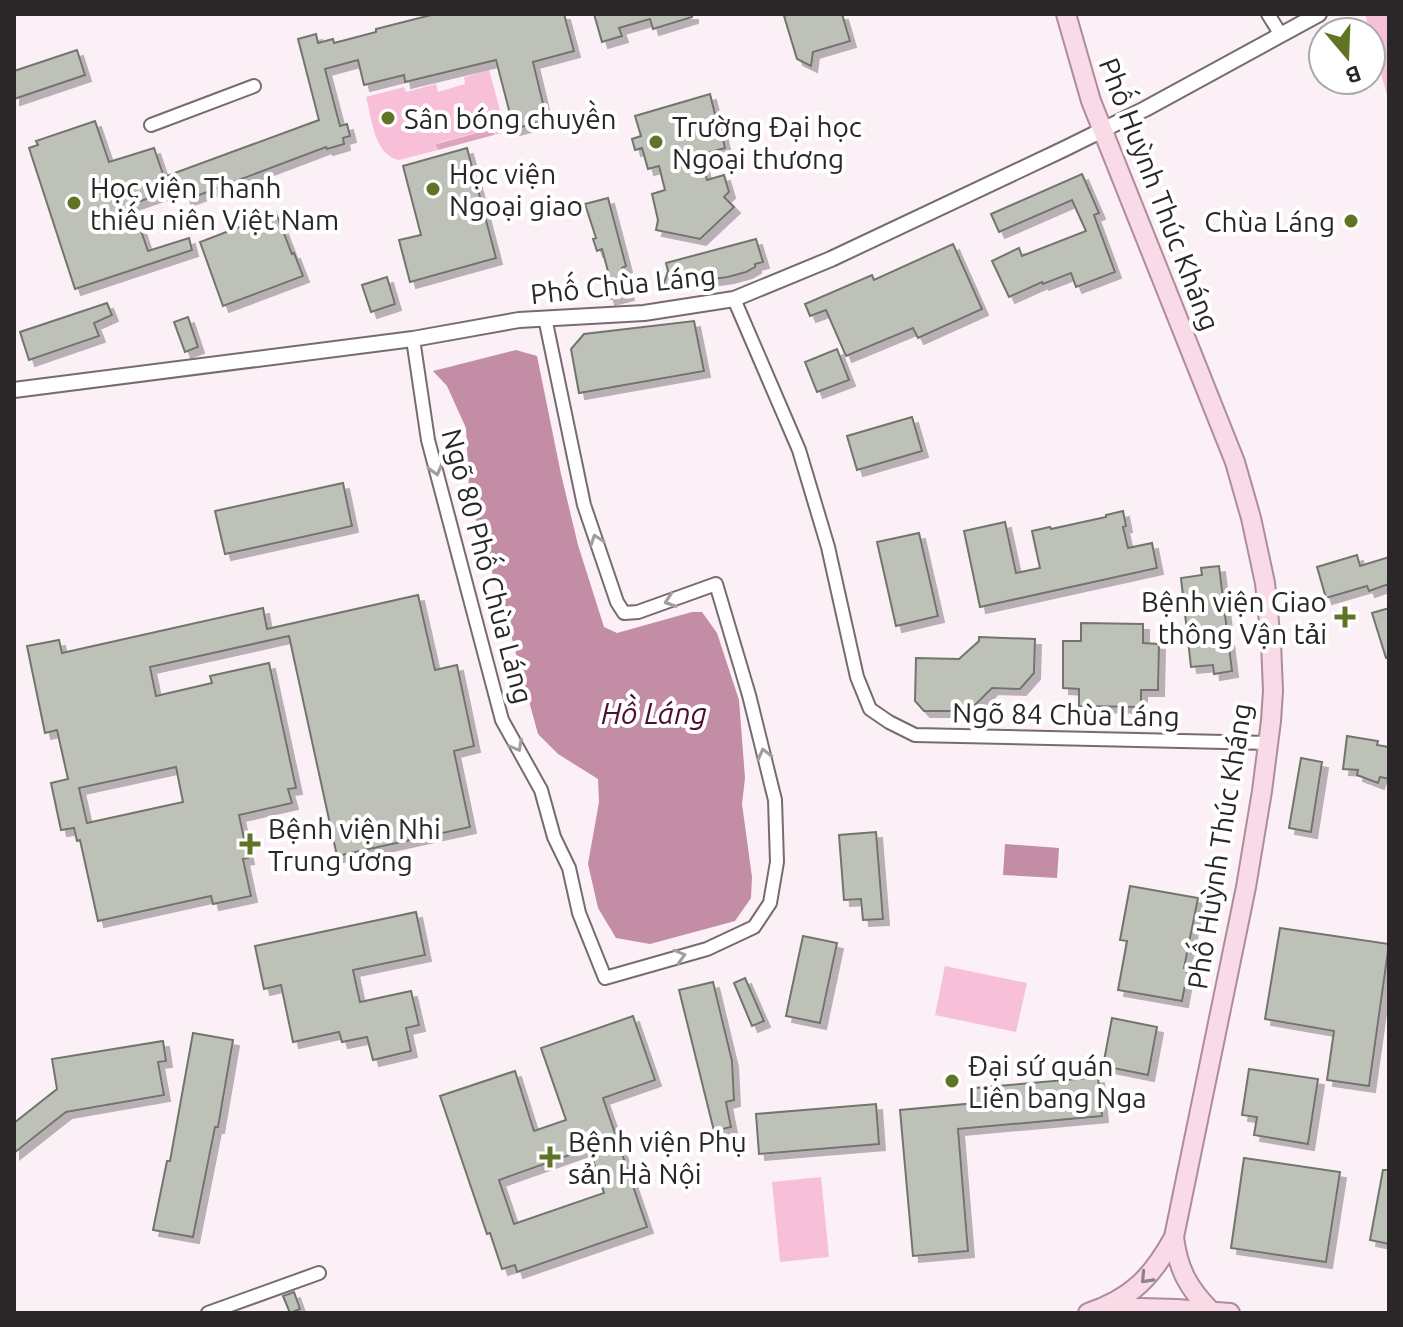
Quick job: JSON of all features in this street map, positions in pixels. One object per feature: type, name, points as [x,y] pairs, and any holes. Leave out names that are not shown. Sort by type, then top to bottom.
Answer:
[{"type":"main road","name":"Phố Huỳnh Thúc Kháng","points":[[1066,14],[1087,89],[1235,462],[1265,583],[1273,691],[1269,743],[1246,887],[1174,1237],[1146,1280],[1132,1292],[1097,1310]]},
{"type":"main road","name":"Phố Huỳnh Thúc Kháng","points":[[1174,1237],[1178,1262],[1187,1283],[1211,1311]]},
{"type":"main road","points":[[1097,1310],[1230,1313]]},
{"type":"street","points":[[1268,14],[1281,35]]},
{"type":"street","name":"Phố Chùa Láng","points":[[14,390],[413,339],[519,320],[644,313],[734,299],[831,259],[1145,109],[1319,14]]},
{"type":"street","points":[[151,125],[254,86]]},
{"type":"street","name":"Ngõ 84 Chùa Láng","points":[[734,299],[799,450],[828,547],[857,677],[870,709],[915,735],[1269,743]]},
{"type":"street","name":"Ngõ 80 Phố Chùa Láng","points":[[413,339],[428,440],[502,720],[541,790],[554,837],[569,868],[579,913],[605,978],[707,949],[754,927],[770,903],[777,862],[775,800],[749,695],[716,584],[638,612],[624,613],[617,602],[584,505],[545,318]]},
{"type":"street","points":[[208,1313],[319,1273]]},
{"type":"shaded area","points":[[1389,14],[1389,103],[1387,16],[1366,16]]},
{"type":"shaded area","points":[[489,70],[506,132],[494,135],[492,129],[437,143],[438,150],[399,160],[384,151],[375,135],[366,97],[404,87],[406,92],[436,84],[438,92],[465,84],[464,77]]},
{"type":"shaded area","points":[[492,129],[494,135],[438,150],[436,144]]},
{"type":"shaded area","points":[[945,966],[1027,983],[1016,1032],[935,1015]]},
{"type":"shaded area","points":[[821,1177],[829,1257],[780,1262],[772,1182]]},
{"type":"water","name":"Hồ Láng","points":[[516,350],[537,356],[578,545],[604,627],[617,633],[702,612],[717,633],[739,700],[745,778],[742,804],[752,877],[751,898],[735,921],[650,944],[616,938],[598,908],[588,864],[599,802],[598,779],[558,754],[538,734],[500,595],[480,537],[469,488],[466,428],[447,386],[433,371]]},
{"type":"water","points":[[1005,844],[1059,848],[1057,878],[1003,875]]},
{"type":"building","points":[[435,14],[564,14],[574,51],[533,62],[547,120],[514,129],[496,60],[405,82],[404,75],[364,85],[358,60],[325,69],[340,126],[347,124],[350,136],[343,138],[344,144],[326,147],[186,200],[181,187],[132,204],[148,251],[189,238],[192,250],[75,289],[29,148],[38,145],[36,141],[95,121],[109,162],[154,148],[164,177],[319,120],[298,39],[316,34],[318,43],[333,39],[334,43]]},
{"type":"building","points":[[594,14],[692,14],[692,17],[653,29],[650,19],[619,28],[622,36],[602,42]]},
{"type":"building","points":[[842,14],[850,41],[813,52],[811,66],[797,59],[784,16]]},
{"type":"building","points":[[77,50],[85,75],[14,99],[14,71]]},
{"type":"building","points":[[710,94],[725,148],[700,155],[707,180],[724,175],[729,192],[724,197],[734,207],[700,239],[656,230],[658,220],[652,194],[665,190],[659,166],[648,169],[642,148],[635,150],[632,139],[641,136],[635,116]]},
{"type":"building","points":[[467,148],[496,258],[410,282],[399,240],[421,235],[403,166]]},
{"type":"building","points":[[1082,174],[1099,213],[1094,215],[1115,272],[1076,287],[1071,273],[1009,297],[992,261],[1019,248],[1022,256],[1086,231],[1072,200],[999,232],[991,214]]},
{"type":"building","points":[[608,198],[626,266],[622,268],[628,294],[609,299],[606,288],[612,286],[602,249],[597,251],[593,239],[596,238],[585,204]]},
{"type":"building","points":[[276,213],[303,276],[223,306],[200,242]]},
{"type":"building","points":[[756,239],[763,262],[746,272],[663,286],[668,271],[666,263]]},
{"type":"building","points":[[953,244],[982,309],[918,338],[913,328],[846,356],[826,310],[810,316],[805,304],[872,275],[874,280]]},
{"type":"building","points":[[387,277],[395,304],[371,312],[362,285]]},
{"type":"building","points":[[107,303],[112,315],[94,323],[99,336],[29,360],[20,332]]},
{"type":"building","points":[[188,317],[198,347],[185,352],[174,322]]},
{"type":"building","points":[[694,321],[704,371],[579,393],[571,349],[584,334]]},
{"type":"building","points":[[837,349],[849,380],[817,392],[805,362]]},
{"type":"building","points":[[912,417],[922,451],[857,470],[847,436]]},
{"type":"building","points":[[343,483],[352,526],[225,554],[215,511]]},
{"type":"building","points":[[1123,511],[1128,548],[1152,543],[1157,568],[980,607],[964,531],[1005,522],[1016,573],[1040,568],[1032,531]]},
{"type":"building","points":[[919,533],[938,616],[896,626],[877,542]]},
{"type":"building","points":[[1357,555],[1360,566],[1389,557],[1389,584],[1369,591],[1367,586],[1326,598],[1317,567]]},
{"type":"building","points":[[1219,566],[1232,671],[1214,674],[1213,665],[1191,667],[1181,578],[1202,575],[1201,568]]},
{"type":"building","points":[[418,595],[435,670],[457,665],[474,746],[454,751],[470,827],[337,856],[289,636],[150,667],[156,696],[212,683],[210,676],[269,663],[296,788],[288,789],[292,803],[239,815],[248,858],[243,859],[251,896],[213,904],[211,896],[98,921],[80,840],[77,841],[74,828],[61,830],[51,783],[68,779],[57,730],[45,733],[27,646],[59,640],[62,653],[263,608],[267,629]],"holes":[[[176,767],[183,802],[87,823],[79,788]]]},
{"type":"building","points":[[1389,608],[1389,657],[1386,658],[1372,613]]},
{"type":"building","points":[[1081,623],[1143,624],[1143,643],[1159,644],[1158,690],[1141,690],[1141,707],[1079,706],[1079,689],[1063,688],[1063,641],[1081,641]]},
{"type":"building","points":[[979,637],[1035,639],[1034,673],[1020,689],[992,688],[969,711],[924,711],[915,701],[916,658],[959,659],[979,641]]},
{"type":"building","points":[[1347,736],[1378,741],[1377,745],[1389,747],[1389,779],[1380,777],[1378,783],[1357,775],[1358,770],[1343,769]]},
{"type":"building","points":[[1301,758],[1322,762],[1311,832],[1289,828]]},
{"type":"building","points":[[876,832],[883,919],[863,920],[861,899],[844,900],[839,835]]},
{"type":"building","points":[[1130,886],[1198,898],[1184,968],[1188,969],[1182,1001],[1118,990],[1127,941],[1120,940]]},
{"type":"building","points":[[416,912],[425,955],[353,970],[360,1002],[411,991],[419,1025],[406,1028],[411,1051],[373,1060],[367,1037],[342,1042],[339,1032],[293,1042],[281,985],[264,989],[255,946]]},
{"type":"building","points":[[1280,928],[1389,944],[1369,1086],[1327,1080],[1334,1031],[1265,1019]]},
{"type":"building","points":[[803,936],[837,943],[820,1023],[786,1016]]},
{"type":"building","points":[[745,978],[764,1021],[752,1026],[734,983]]},
{"type":"building","points":[[713,982],[732,1061],[734,1100],[726,1102],[731,1127],[714,1131],[679,990]]},
{"type":"building","points":[[633,1016],[655,1080],[603,1098],[647,1227],[517,1272],[515,1265],[502,1269],[440,1096],[515,1071],[534,1131],[566,1120],[541,1048]],"holes":[[[589,1148],[604,1193],[514,1224],[499,1180]]]},
{"type":"building","points":[[1112,1018],[1157,1027],[1148,1075],[1103,1066]]},
{"type":"building","points":[[193,1033],[233,1040],[218,1127],[215,1127],[193,1237],[153,1230],[167,1161],[170,1161]]},
{"type":"building","points":[[163,1041],[166,1061],[158,1062],[164,1095],[66,1112],[14,1153],[14,1123],[57,1089],[52,1059]]},
{"type":"building","points":[[1249,1069],[1318,1079],[1308,1144],[1254,1135],[1257,1117],[1242,1115]]},
{"type":"building","points":[[1098,1077],[1102,1116],[958,1129],[968,1251],[913,1256],[900,1110],[976,1103],[975,1088]]},
{"type":"building","points":[[876,1104],[879,1144],[759,1154],[756,1114]]},
{"type":"building","points":[[1244,1158],[1340,1172],[1326,1262],[1231,1248]]},
{"type":"building","points":[[1383,1170],[1389,1170],[1389,1244],[1370,1240]]},
{"type":"building","points":[[294,1292],[300,1309],[290,1313],[283,1296]]},
{"type":"place","name":"Sân bóng chuyền","points":[[388,118]]},
{"type":"place","name":"Trường Đại học Ngoại thương","points":[[656,142]]},
{"type":"place","name":"Học viện Ngoại giao","points":[[433,189]]},
{"type":"place","name":"Học viện Thanh thiếu niên Việt Nam","points":[[74,203]]},
{"type":"place","name":"Chùa Láng","points":[[1351,221]]},
{"type":"place","name":"Bệnh viện Giao thông Vận tải","points":[[1345,617]]},
{"type":"place","name":"Bệnh viện Nhi Trung ương","points":[[250,844]]},
{"type":"place","name":"Đại sứ quán Liên bang Nga","points":[[952,1081]]},
{"type":"place","name":"Bệnh viện Phụ sản Hà Nội","points":[[550,1157]]}]
